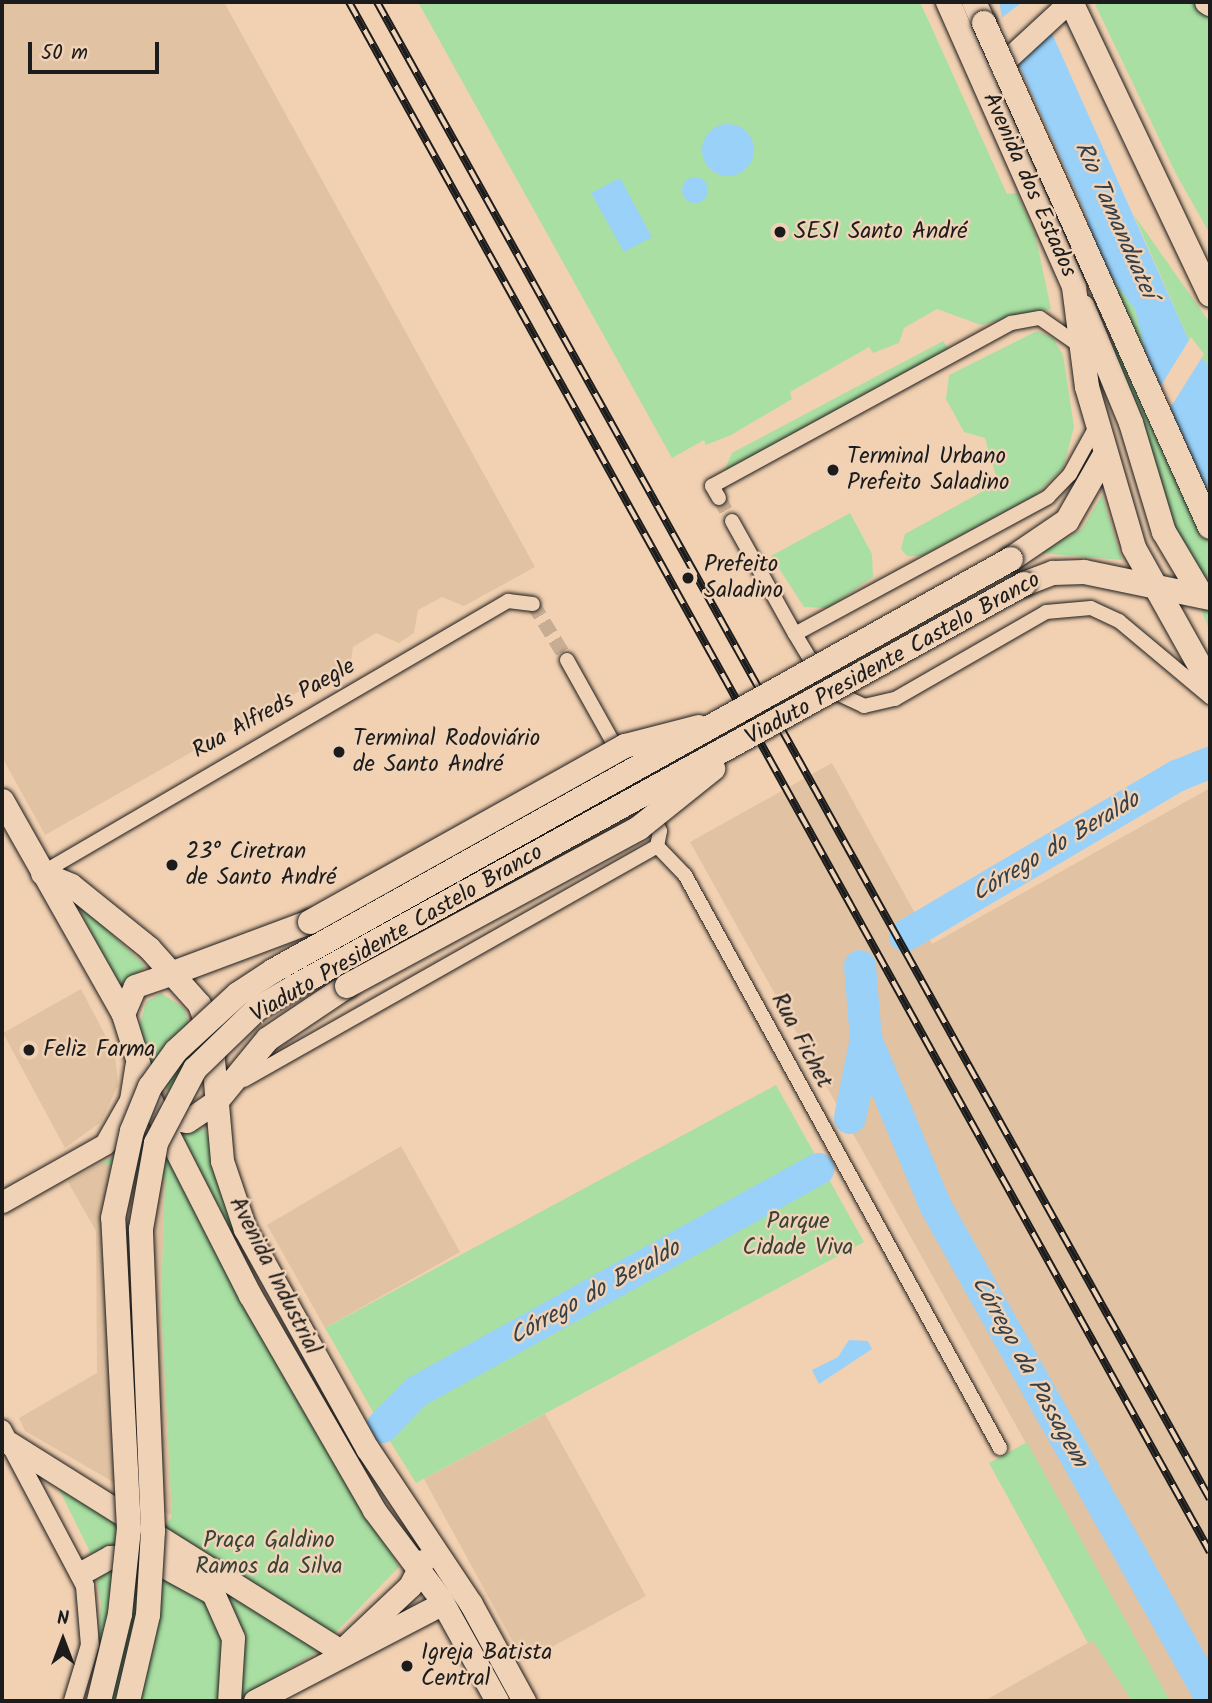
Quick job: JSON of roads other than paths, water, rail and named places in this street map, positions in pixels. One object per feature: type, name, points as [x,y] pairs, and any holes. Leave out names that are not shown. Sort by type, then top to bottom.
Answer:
[{"type":"highway","name":"Avenida dos Estados","points":[[952,2],[1074,287],[1081,347],[1097,425],[1152,587],[1210,684]]},
{"type":"highway","name":"Avenida dos Estados","points":[[974,2],[1210,527]]},
{"type":"highway","points":[[1070,2],[1210,295]]},
{"type":"highway","points":[[1074,287],[1107,358],[1164,532],[1206,597]]},
{"type":"highway","name":"Viaduto Presidente Castelo Branco","points":[[99,1701],[120,1614],[129,1530],[113,1218],[132,1131],[150,1087],[204,1023],[273,971],[730,720],[1011,559],[1067,521],[1105,453]]},
{"type":"highway","name":"Viaduto Presidente Castelo Branco","points":[[128,1701],[152,1578],[141,1229],[156,1143],[174,1100],[195,1069],[257,1009],[1024,584],[1071,571],[1206,597]]},
{"type":"highway","points":[[176,972],[310,922],[625,746],[730,720]]},
{"type":"highway","points":[[217,1101],[268,1040],[347,986],[639,828],[742,742]]},
{"type":"main road","points":[[984,81],[1070,2]]},
{"type":"main road","name":"Avenida Industrial","points":[[2,800],[123,1014],[136,1064],[159,1117],[309,1399],[418,1573],[443,1603],[498,1701]]},
{"type":"main road","name":"Avenida Industrial","points":[[42,873],[81,893],[176,972],[206,1018],[226,1179],[254,1248],[373,1458],[428,1541],[524,1701]]},
{"type":"main road","points":[[123,1014],[135,986],[176,972]]},
{"type":"main road","points":[[2,1202],[105,1144],[130,1100],[136,1064]]},
{"type":"main road","points":[[159,1117],[187,1121],[217,1101]]},
{"type":"main road","points":[[6,1436],[341,1651],[375,1643],[443,1603]]},
{"type":"main road","points":[[255,1701],[341,1651],[418,1573],[428,1541]]},
{"type":"main road","points":[[81,1573],[110,1556],[143,1555],[203,1585],[230,1623],[235,1653],[229,1701]]},
{"type":"street","points":[[719,498],[712,485],[1011,323],[1040,318],[1081,347]]},
{"type":"street","points":[[795,634],[1048,496],[1070,474],[1097,425]]},
{"type":"street","points":[[732,521],[828,689],[864,706],[895,699],[1046,612],[1091,608],[1119,621],[1210,697]]},
{"type":"street","name":"Rua Alfreds Paegle","points":[[42,873],[508,601],[533,604]]},
{"type":"street","points":[[217,1101],[274,1059],[657,846],[656,820],[567,660]]},
{"type":"street","name":"Rua Fichet","points":[[657,846],[685,874],[1000,1448]]},
{"type":"street","points":[[6,1436],[81,1573],[90,1645],[73,1701]]},
{"type":"water","name":"Rio Tamanduateí","points":[[999,2],[1038,2],[1190,343],[1210,368],[1210,499],[1149,367],[1135,309],[1097,258],[1085,212],[1006,36]]},
{"type":"water","points":[[728,124],[738,126],[746,132],[752,140],[752,160],[746,168],[738,174],[728,176],[718,174],[710,168],[704,160],[702,150],[704,140],[710,132],[718,126]]},
{"type":"water","points":[[695,177],[704,181],[708,190],[704,199],[695,203],[686,199],[682,190],[686,181]]},
{"type":"water","points":[[620,178],[652,237],[624,252],[591,193]]},
{"type":"water","points":[[849,1340],[868,1341],[872,1349],[819,1384],[812,1370],[838,1357]]},
{"type":"waterway","name":"Córrego do Beraldo","points":[[905,936],[1177,776],[1210,763]]},
{"type":"waterway","name":"Córrego da Passagem","points":[[850,1118],[866,1039],[860,966]]},
{"type":"waterway","name":"Córrego da Passagem","points":[[866,1039],[935,1205],[1210,1696]]},
{"type":"waterway","name":"Córrego do Beraldo","points":[[382,1427],[416,1392],[818,1169]]},
{"type":"tunnel","points":[[719,498],[732,521]]},
{"type":"tunnel","points":[[533,604],[567,660]]},
{"type":"railway","points":[[349,2],[1210,1552]]},
{"type":"railway","points":[[377,2],[1210,1499]]},
{"type":"place","name":"SESI Santo André","points":[[780,232]]},
{"type":"place","name":"Terminal Urbano Prefeito Saladino","points":[[833,470]]},
{"type":"place","name":"Prefeito Saladino","points":[[688,578]]},
{"type":"place","name":"Terminal Rodoviário de Santo André","points":[[339,752]]},
{"type":"place","name":"23° Ciretran de Santo André","points":[[172,865]]},
{"type":"place","name":"Feliz Farma","points":[[29,1050]]},
{"type":"place","name":"Igreja Batista Central","points":[[407,1666]]},
{"type":"park label","name":"Parque Cidade Viva","points":[[798,1235]]},
{"type":"park label","name":"Praça Galdino Ramos da Silva","points":[[269,1554]]}]
